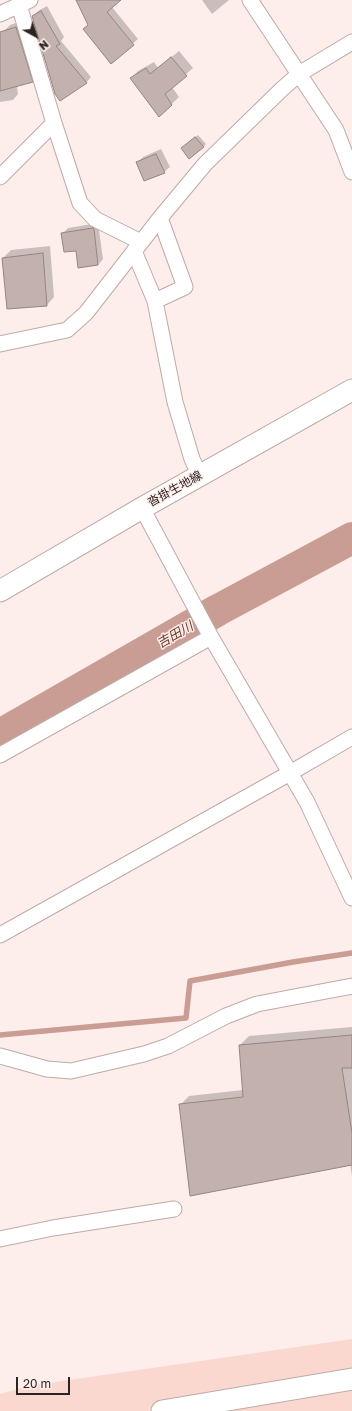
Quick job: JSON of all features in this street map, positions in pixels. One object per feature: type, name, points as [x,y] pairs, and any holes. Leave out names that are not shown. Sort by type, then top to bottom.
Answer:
[{"type":"main road","name":"沓掛生地線","points":[[0,591],[142,508],[352,390]]},
{"type":"main road","points":[[162,1411],[352,1379]]},
{"type":"street","points":[[250,0],[336,130],[352,172]]},
{"type":"street","points":[[0,14],[25,2],[54,123],[80,203],[95,219],[138,247],[155,301],[175,402],[192,460],[200,476]]},
{"type":"street","points":[[0,344],[67,330],[86,313],[160,218],[205,164],[299,74],[352,42]]},
{"type":"street","points":[[0,177],[54,123]]},
{"type":"street","points":[[155,301],[185,287],[160,218]]},
{"type":"street","points":[[142,508],[211,636],[307,802],[352,898]]},
{"type":"street","points":[[0,754],[211,636]]},
{"type":"street","points":[[0,935],[352,737]]},
{"type":"street","points":[[0,1056],[47,1068],[72,1071],[144,1054],[168,1046],[226,1016],[257,1004],[352,986]]},
{"type":"street","points":[[0,1238],[174,1209]]},
{"type":"shaded area","points":[[352,1339],[352,1411],[0,1411],[0,1394],[28,1386]]},
{"type":"building","points":[[76,0],[121,0],[107,12],[134,45],[111,64],[83,29],[88,25]]},
{"type":"building","points":[[41,11],[60,44],[56,46],[87,83],[60,101],[55,94],[32,16]]},
{"type":"building","points":[[16,27],[33,82],[0,91],[0,32]]},
{"type":"building","points":[[171,57],[187,76],[165,94],[172,105],[159,117],[130,78],[146,68],[150,74]]},
{"type":"building","points":[[195,137],[204,147],[189,159],[181,148]]},
{"type":"building","points":[[156,154],[165,173],[144,181],[136,162]]},
{"type":"building","points":[[93,228],[98,265],[78,268],[76,251],[64,252],[61,233]]},
{"type":"building","points":[[43,253],[47,306],[7,309],[2,258]]},
{"type":"building","points":[[352,1035],[352,1068],[342,1068],[352,1133],[352,1165],[190,1196],[179,1104],[243,1097],[239,1045]]},
{"type":"waterway","name":"吉田川","points":[[0,735],[218,610],[352,538]]},
{"type":"waterway","points":[[0,1035],[186,1018],[190,981],[352,953]]}]
